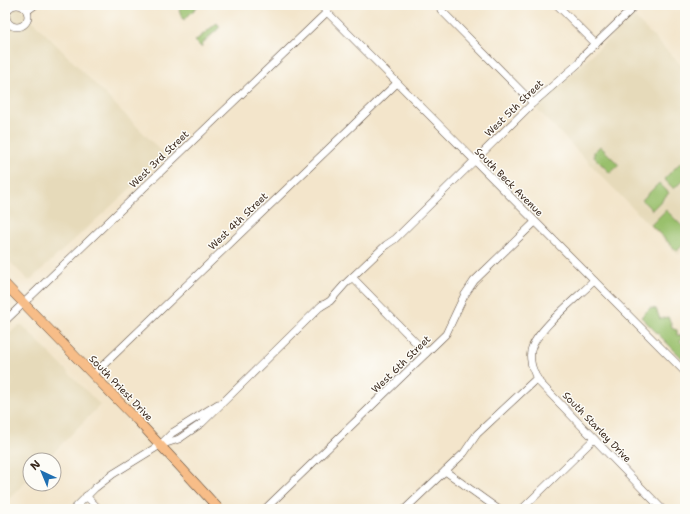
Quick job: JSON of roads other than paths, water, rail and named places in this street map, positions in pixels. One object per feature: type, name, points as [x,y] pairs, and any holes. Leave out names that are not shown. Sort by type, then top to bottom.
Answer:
[{"type":"main road","name":"South Priest Drive","points":[[5,284],[160,445],[219,509]]},
{"type":"street","points":[[27,12],[35,5]]},
{"type":"street","name":"South Beck Avenue","points":[[320,5],[534,222],[685,372]]},
{"type":"street","points":[[557,5],[596,44]]},
{"type":"street","name":"West 5th Street","points":[[74,509],[86,496],[113,474],[160,445],[172,433],[222,401],[320,307],[337,288],[345,284],[386,245],[401,227],[411,222],[562,76],[572,64],[583,56],[636,5]]},
{"type":"street","points":[[441,10],[533,103]]},
{"type":"street","name":"West 3rd Street","points":[[5,321],[327,12]]},
{"type":"street","name":"West 4th Street","points":[[93,375],[397,83]]},
{"type":"street","name":"West 6th Street","points":[[265,509],[446,334],[464,296],[474,281],[534,222]]},
{"type":"street","points":[[352,277],[426,353]]},
{"type":"street","name":"South Starley Drive","points":[[594,281],[538,336],[531,352],[532,365],[537,378],[594,440],[662,509]]},
{"type":"street","points":[[405,509],[464,453],[477,434],[537,378]]},
{"type":"street","points":[[522,509],[594,440]]},
{"type":"street","points":[[445,471],[498,509]]},
{"type":"street","points":[[86,496],[99,509]]}]
